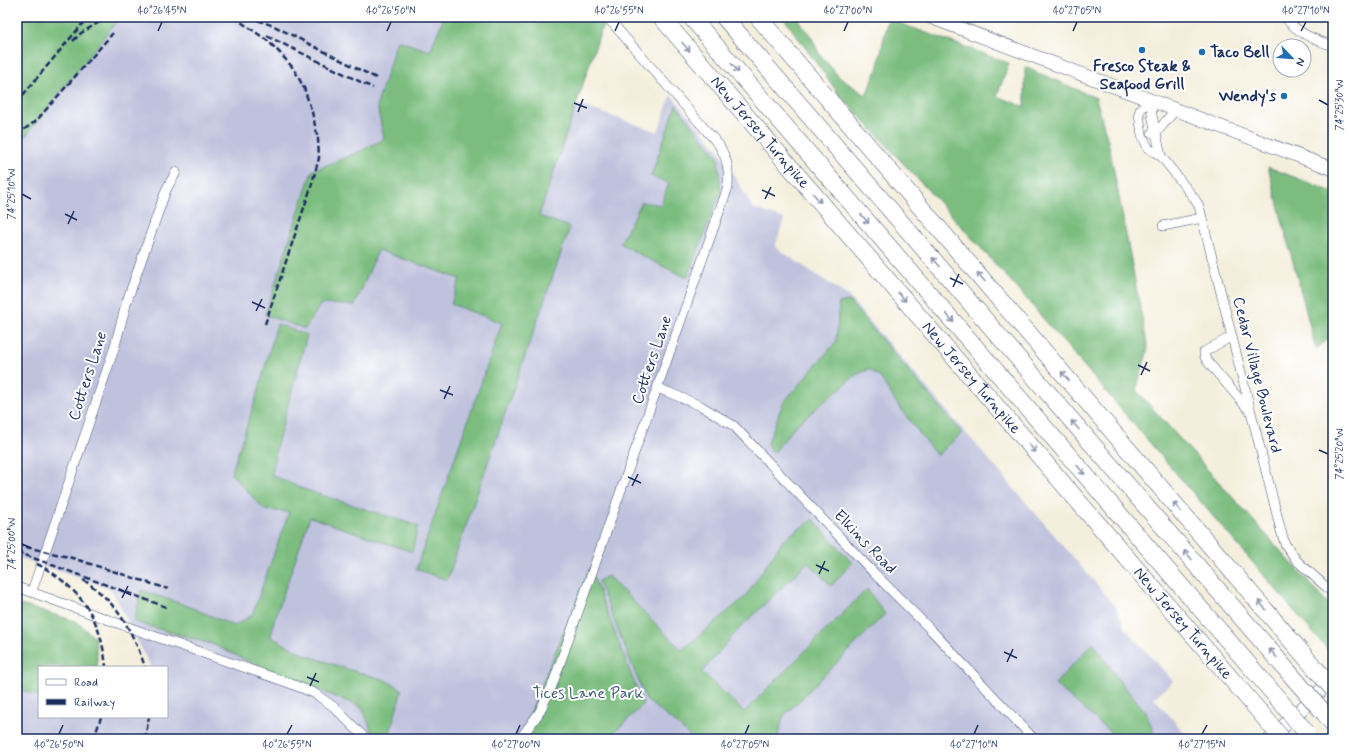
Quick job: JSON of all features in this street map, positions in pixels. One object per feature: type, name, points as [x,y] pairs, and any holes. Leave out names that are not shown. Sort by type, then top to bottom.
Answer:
[{"type":"highway","name":"New Jersey Turnpike","points":[[661,17],[1282,739]]},
{"type":"highway","name":"New Jersey Turnpike","points":[[691,17],[1309,736]]},
{"type":"highway","points":[[724,17],[1329,719]]},
{"type":"highway","points":[[758,17],[1333,689]]},
{"type":"main road","points":[[930,17],[1151,99],[1333,169]]},
{"type":"main road","points":[[1270,739],[1333,679]]},
{"type":"street","name":"Cotters Lane","points":[[520,739],[539,713],[552,686],[728,187],[726,157],[719,145],[607,17]]},
{"type":"street","points":[[1285,17],[1288,22],[1309,37],[1333,46]]},
{"type":"street","name":"Cedar Village Boulevard","points":[[1151,99],[1152,115],[1161,156]]},
{"type":"street","name":"Cedar Village Boulevard","points":[[1151,99],[1140,110],[1139,114],[1142,135],[1148,148],[1161,156],[1199,206],[1285,544],[1297,561],[1333,593]]},
{"type":"street","points":[[1142,135],[1156,133],[1176,109]]},
{"type":"street","name":"Cotters Lane","points":[[32,591],[114,349],[127,301],[166,190],[176,172]]},
{"type":"street","points":[[1163,226],[1202,218]]},
{"type":"street","points":[[1232,336],[1204,352],[1204,355],[1207,361],[1250,411]]},
{"type":"street","name":"Elkins Road","points":[[658,388],[701,406],[734,426],[872,571],[938,637],[1034,739]]},
{"type":"street","points":[[17,587],[32,591],[314,693],[334,707],[366,739]]},
{"type":"shaded area","points":[[120,17],[444,17],[430,51],[397,40],[377,105],[384,139],[361,151],[321,304],[355,305],[378,249],[460,279],[451,304],[502,323],[416,569],[570,228],[539,216],[576,104],[658,132],[671,95],[718,149],[753,208],[784,219],[775,247],[848,296],[1117,608],[1125,628],[1173,681],[1154,698],[1190,739],[607,739],[642,704],[518,739],[17,739],[17,689],[38,696],[38,718],[107,718],[118,722],[120,718],[168,718],[168,666],[150,666],[111,589],[17,557],[17,147]]},
{"type":"green space","points":[[23,17],[120,17],[17,147],[17,24]]},
{"type":"green space","points":[[444,17],[605,18],[539,216],[570,227],[447,580],[416,569],[502,323],[451,304],[460,279],[378,250],[355,305],[321,304],[305,329],[265,315],[312,171],[361,151],[384,139],[377,105],[397,40],[430,51]]},
{"type":"green space","points":[[783,17],[796,17],[811,36],[818,52],[840,78],[866,95],[877,70],[888,19],[1009,63],[997,96],[1025,107],[1025,67],[1096,98],[1109,145],[1148,349],[1136,390],[1333,609],[1333,656],[1017,288],[838,93]]},
{"type":"green space","points":[[676,105],[718,157],[721,192],[687,278],[646,258],[620,243],[642,202],[661,205],[669,183],[651,176]]},
{"type":"green space","points":[[1268,167],[1333,192],[1333,335],[1316,349]]},
{"type":"green space","points":[[849,301],[962,433],[937,456],[897,404],[880,377],[869,369],[856,375],[794,427],[774,453],[767,445],[783,403],[836,342],[839,303]]},
{"type":"green space","points":[[277,324],[307,335],[276,448],[272,475],[303,489],[418,526],[412,552],[310,517],[274,621],[271,637],[306,655],[350,670],[383,679],[402,689],[390,733],[372,732],[362,707],[273,673],[212,644],[134,622],[141,590],[188,606],[234,626],[252,615],[289,512],[265,510],[231,474],[258,392]]},
{"type":"green space","points":[[813,519],[852,563],[831,586],[808,562],[738,630],[702,672],[744,712],[867,589],[885,614],[783,717],[778,736],[774,739],[692,739],[679,726],[646,700],[598,581],[608,576],[682,650],[745,597],[784,539]]},
{"type":"green space","name":"Tices Lane Park","points":[[590,568],[643,705],[607,739],[518,739],[520,738]]},
{"type":"green space","points":[[17,604],[76,621],[95,638],[98,666],[38,666],[38,696],[17,689]]},
{"type":"green space","points":[[1093,642],[1117,678],[1146,712],[1156,739],[1118,739],[1055,684]]},
{"type":"railway","points":[[17,102],[88,17]]},
{"type":"railway","points":[[73,41],[81,33],[108,17]]},
{"type":"railway","points":[[234,17],[268,41],[294,69],[304,88],[312,112],[318,139],[319,158],[311,187],[265,324]]},
{"type":"railway","points":[[249,17],[274,26],[378,79]]},
{"type":"railway","points":[[17,135],[37,120],[113,33]]},
{"type":"railway","points":[[267,36],[373,88]]},
{"type":"railway","points":[[17,545],[69,557],[168,589]]},
{"type":"railway","points":[[17,552],[166,607]]},
{"type":"railway","points":[[37,564],[53,573],[68,585],[81,599],[91,614],[99,633],[106,666]]},
{"type":"railway","points":[[83,580],[91,585],[106,599],[121,616],[132,635],[145,666]]},
{"type":"railway","points":[[94,739],[101,718]]},
{"type":"railway","points":[[145,739],[149,718]]},
{"type":"place","name":"Fresco Steak & Seafood Grill","points":[[1142,50]]},
{"type":"place","name":"Taco Bell","points":[[1202,52]]},
{"type":"place","name":"Wendy's","points":[[1284,96]]}]
